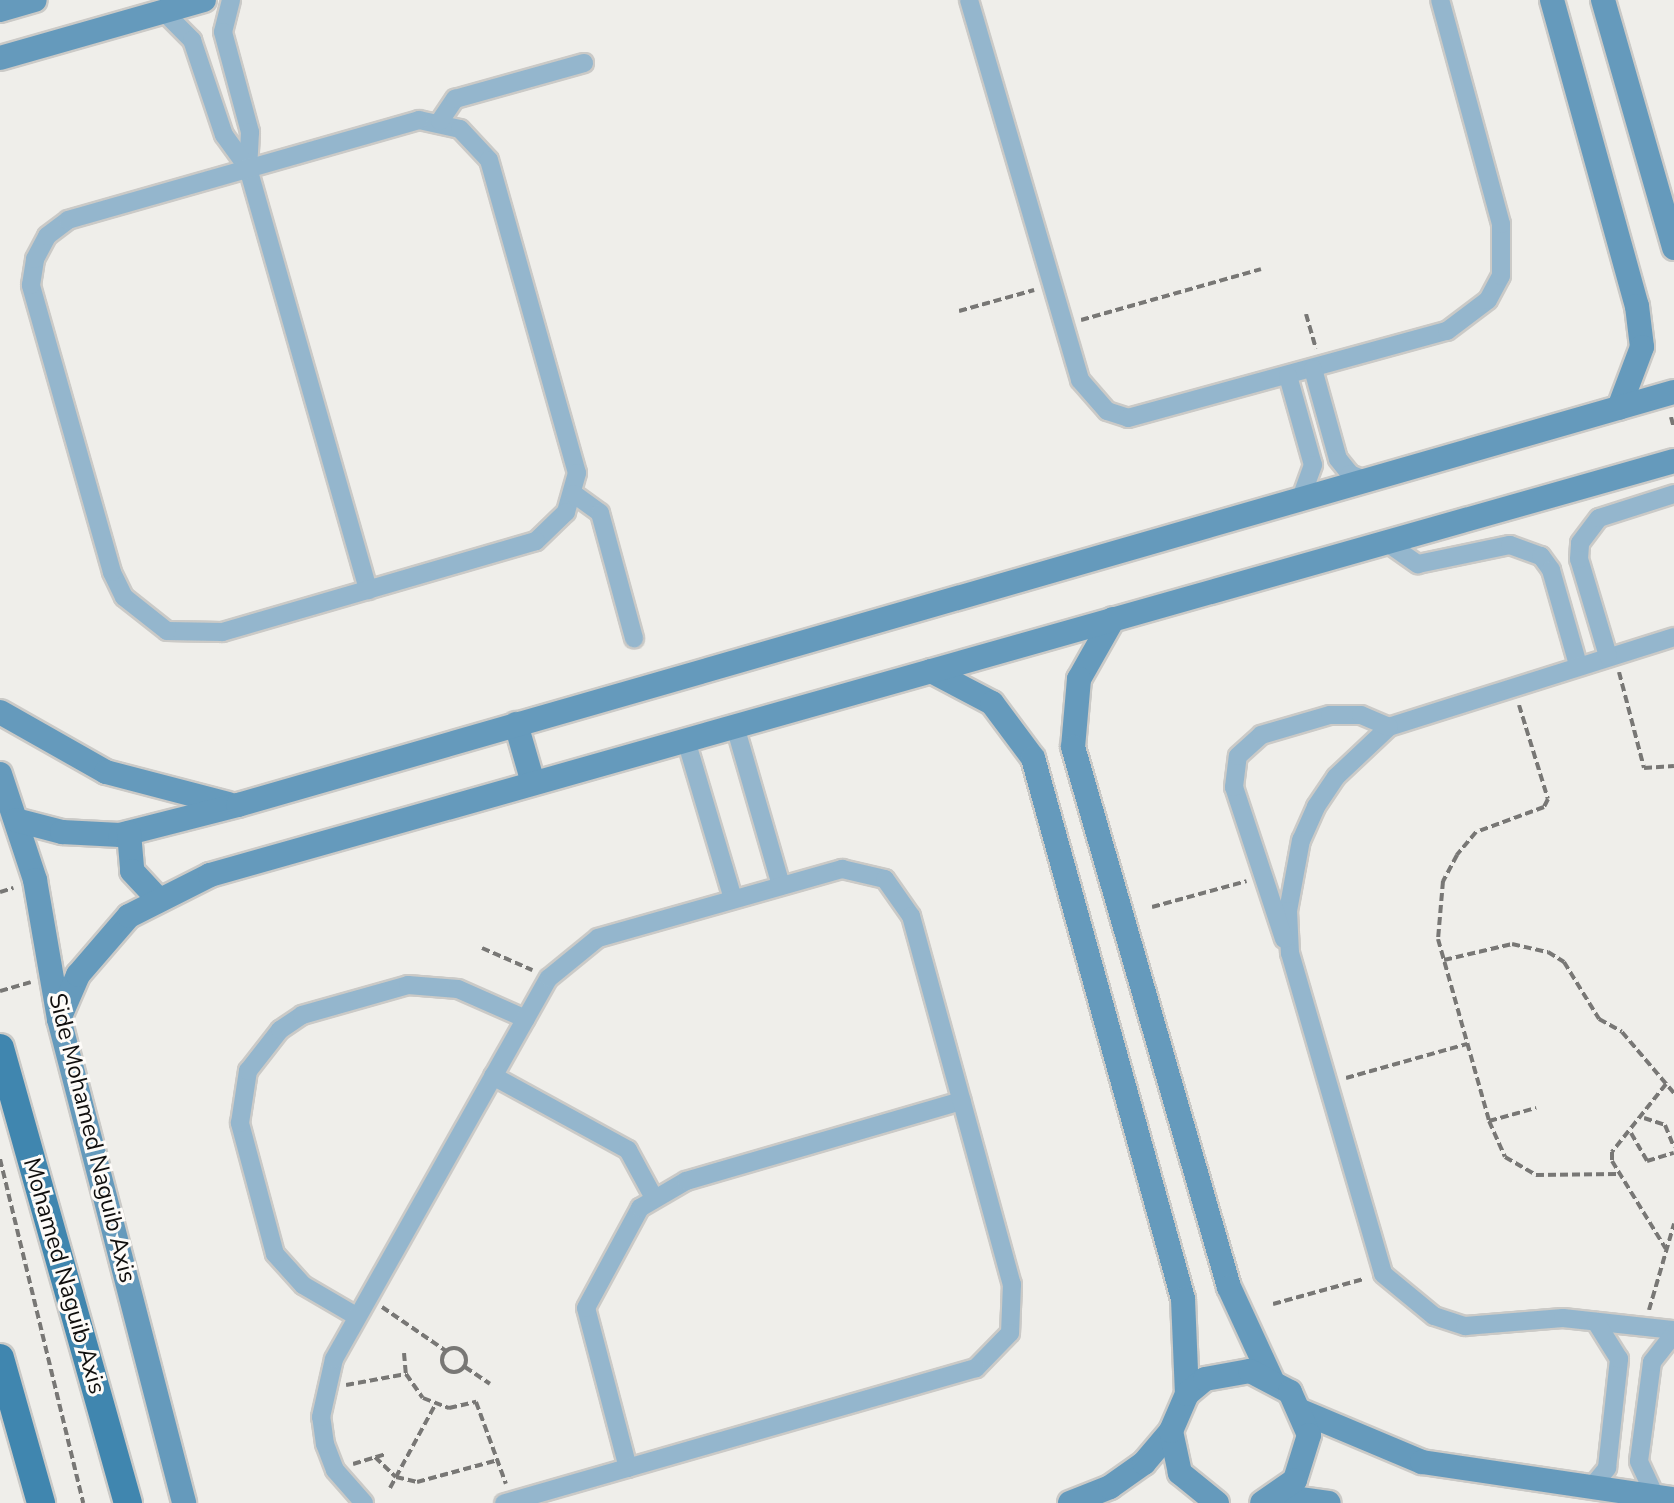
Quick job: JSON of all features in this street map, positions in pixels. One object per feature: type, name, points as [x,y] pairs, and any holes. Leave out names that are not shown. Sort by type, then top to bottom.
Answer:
[{"type":"main road","name":"Mohamed Naguib Axis","points":[[0,1048],[128,1503]]},
{"type":"main road","points":[[0,1358],[41,1503]]},
{"type":"street","points":[[0,10],[35,0]]},
{"type":"street","points":[[0,58],[204,0]]},
{"type":"street","points":[[231,0],[223,32],[250,132],[248,168],[368,590]]},
{"type":"street","points":[[969,0],[1064,325],[1090,398],[1128,418],[1447,331],[1479,309],[1501,276],[1501,224],[1440,0]]},
{"type":"street","points":[[1552,0],[1637,306],[1642,347],[1619,408]]},
{"type":"street","points":[[1603,0],[1674,248]]},
{"type":"street","points":[[164,12],[192,40],[224,135],[248,168]]},
{"type":"street","points":[[440,121],[455,99],[584,63]]},
{"type":"street","points":[[419,120],[440,121],[460,129],[489,160],[577,473],[574,494],[560,521],[536,541],[195,636],[143,618],[112,572],[31,285],[35,259],[47,236],[68,220],[248,168],[419,120]]},
{"type":"street","points":[[1317,368],[1338,459],[1350,474],[1367,481]]},
{"type":"street","points":[[1288,376],[1313,465],[1300,500]]},
{"type":"street","points":[[16,820],[62,832],[129,833],[238,805],[1674,392]]},
{"type":"street","points":[[59,1019],[78,975],[112,933],[157,898],[210,875],[1674,461]]},
{"type":"street","points":[[574,494],[600,513],[634,638]]},
{"type":"street","points":[[1611,655],[1579,559],[1580,543],[1599,518],[1674,494]]},
{"type":"street","points":[[1386,542],[1418,564],[1510,545],[1541,556],[1551,570],[1578,665]]},
{"type":"street","points":[[1113,619],[1079,679],[1073,747],[1229,1287],[1271,1378],[1303,1412],[1422,1462],[1664,1498]]},
{"type":"street","points":[[1290,953],[1292,875],[1306,829],[1336,777],[1389,727],[1513,684],[1674,637]]},
{"type":"street","points":[[931,671],[992,703],[1033,758],[1183,1299],[1187,1394],[1171,1431],[1144,1463],[1110,1487],[1070,1503]]},
{"type":"street","points":[[0,712],[106,772],[238,805]]},
{"type":"street","points":[[1389,727],[1361,715],[1330,715],[1248,743],[1238,756],[1234,787],[1259,877],[1290,953],[1383,1274],[1434,1316],[1465,1326],[1596,1322],[1674,1332],[1652,1362],[1640,1448],[1641,1474],[1664,1498]]},
{"type":"street","points":[[516,724],[533,783]]},
{"type":"street","points":[[735,726],[781,885]]},
{"type":"street","points":[[686,740],[733,899]]},
{"type":"street","name":"Side Mohamed Naguib Axis","points":[[0,774],[16,820],[53,976],[59,1019],[184,1503]]},
{"type":"street","points":[[129,833],[132,871],[157,898]]},
{"type":"street","points":[[364,1503],[335,1470],[321,1417],[324,1389],[356,1316],[549,978],[598,938],[842,869],[864,870],[901,896],[962,1101],[1015,1309],[996,1354],[976,1368],[515,1501]]},
{"type":"street","points":[[356,1316],[303,1285],[275,1254],[240,1123],[248,1071],[270,1039],[302,1015],[408,985],[458,989],[526,1019]]},
{"type":"street","points":[[493,1076],[628,1150],[653,1196]]},
{"type":"street","points":[[628,1468],[586,1308],[590,1291],[653,1196],[962,1101]]},
{"type":"street","points":[[1591,1488],[1607,1468],[1619,1359],[1596,1322]]},
{"type":"street","points":[[1187,1394],[1227,1371],[1271,1378]]},
{"type":"street","points":[[1270,1500],[1306,1459],[1303,1412]]},
{"type":"street","points":[[1171,1431],[1180,1473],[1217,1503]]},
{"type":"street","points":[[569,1484],[575,1503]]},
{"type":"street","points":[[1270,1500],[1329,1503]]},
{"type":"path","points":[[1064,325],[1261,269]]},
{"type":"path","points":[[959,311],[1052,285]]},
{"type":"path","points":[[1306,314],[1317,368]]},
{"type":"path","points":[[1611,655],[1644,768],[1674,766]]},
{"type":"path","points":[[1513,684],[1548,799],[1544,807],[1476,832],[1457,855],[1436,910],[1444,960],[1496,1143],[1519,1168],[1536,1175],[1617,1174]]},
{"type":"path","points":[[1152,907],[1259,877]]},
{"type":"path","points":[[1444,960],[1512,944],[1548,952],[1564,962],[1599,1019],[1622,1032],[1674,1093]]},
{"type":"path","points":[[482,948],[549,978]]},
{"type":"path","points":[[0,991],[53,976]]},
{"type":"path","points":[[1326,1084],[1467,1044]]},
{"type":"path","points":[[1666,1084],[1644,1118],[1612,1152],[1617,1174],[1666,1249]]},
{"type":"path","points":[[1489,1121],[1536,1108]]},
{"type":"path","points":[[1631,1133],[1647,1161],[1674,1150],[1665,1125],[1644,1118]]},
{"type":"path","points":[[0,1159],[83,1503]]},
{"type":"path","points":[[1644,1327],[1674,1224]]},
{"type":"path","points":[[1273,1304],[1383,1274]]},
{"type":"path","points":[[367,1297],[446,1351],[462,1351],[465,1367],[490,1384]]},
{"type":"path","points":[[446,1351],[442,1362],[449,1371],[465,1367]]},
{"type":"path","points":[[404,1353],[406,1374],[436,1405]]},
{"type":"path","points":[[324,1389],[406,1374]]},
{"type":"path","points":[[54,1380],[62,1377]]},
{"type":"path","points":[[436,1405],[476,1402],[515,1501]]},
{"type":"path","points":[[390,1488],[436,1405]]},
{"type":"path","points":[[335,1470],[386,1454]]},
{"type":"path","points":[[375,1457],[396,1477],[427,1482],[498,1460]]}]
